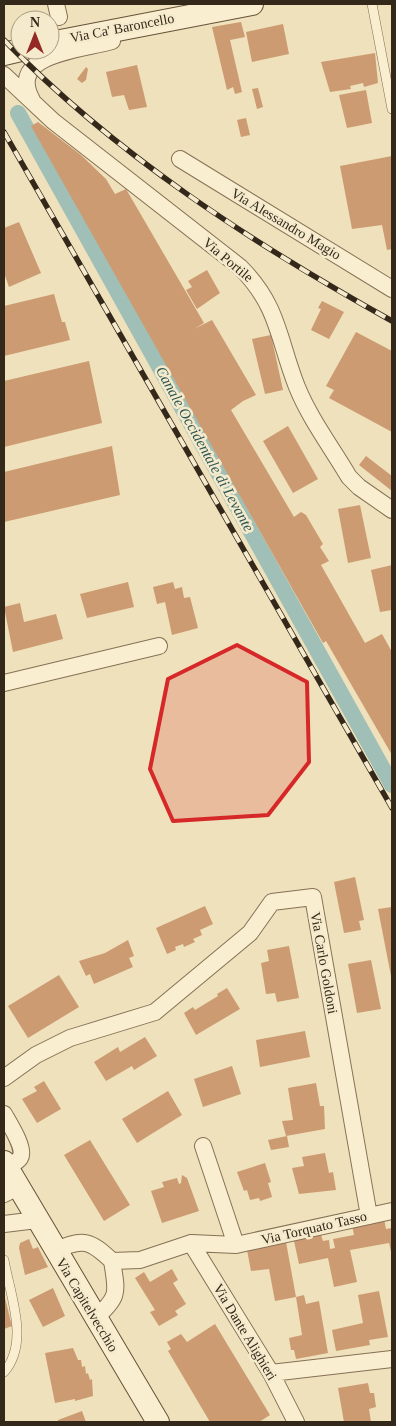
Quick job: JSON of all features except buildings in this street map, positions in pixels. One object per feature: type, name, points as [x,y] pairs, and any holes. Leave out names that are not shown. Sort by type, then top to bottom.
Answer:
[{"type":"main road","name":"Via Ca' Baroncello","points":[[60,41],[133,25],[252,4]]},
{"type":"main road","name":"Via Capitelvecchio","points":[[5,1167],[11,1191],[37,1220],[158,1422]]},
{"type":"street","points":[[35,106],[26,86],[28,72],[34,64],[45,58],[113,41],[121,37],[133,25]]},
{"type":"street","name":"Via Portile","points":[[4,75],[35,106],[178,221],[240,267],[254,281],[275,317],[297,387],[325,438],[349,477],[359,487],[392,510]]},
{"type":"street","name":"Via Alessandro Magio","points":[[180,159],[392,289]]},
{"type":"street","points":[[4,683],[159,646]]},
{"type":"street","name":"Via Carlo Goldoni","points":[[4,1078],[36,1055],[70,1038],[155,1012],[250,932],[272,902],[313,897],[369,1216]]},
{"type":"street","points":[[4,1114],[20,1145],[21,1154],[19,1159],[5,1167]]},
{"type":"street","points":[[203,1146],[236,1245]]},
{"type":"street","name":"Via Torquato Tasso","points":[[112,1261],[140,1260],[190,1243],[236,1245],[392,1211]]},
{"type":"street","points":[[4,1224],[37,1220]]},
{"type":"street","points":[[55,1251],[80,1241],[89,1243],[112,1261],[116,1291],[113,1301],[95,1318]]},
{"type":"street","name":"Via Dante Alighieri","points":[[190,1243],[271,1373],[296,1422]]},
{"type":"street","points":[[271,1373],[392,1359]]},
{"type":"lane","points":[[372,4],[392,109]]},
{"type":"lane","points":[[4,1260],[17,1331],[15,1353],[11,1364],[4,1372]]},
{"type":"highlighted area","points":[[237,645],[307,682],[309,762],[268,815],[173,821],[150,769],[168,679]]},
{"type":"waterway","name":"Canale Occidentale di Levante","points":[[18,113],[392,785]]},
{"type":"railway","points":[[4,40],[47,82],[139,159],[237,228],[392,321]]},
{"type":"railway","points":[[4,132],[392,808]]}]
